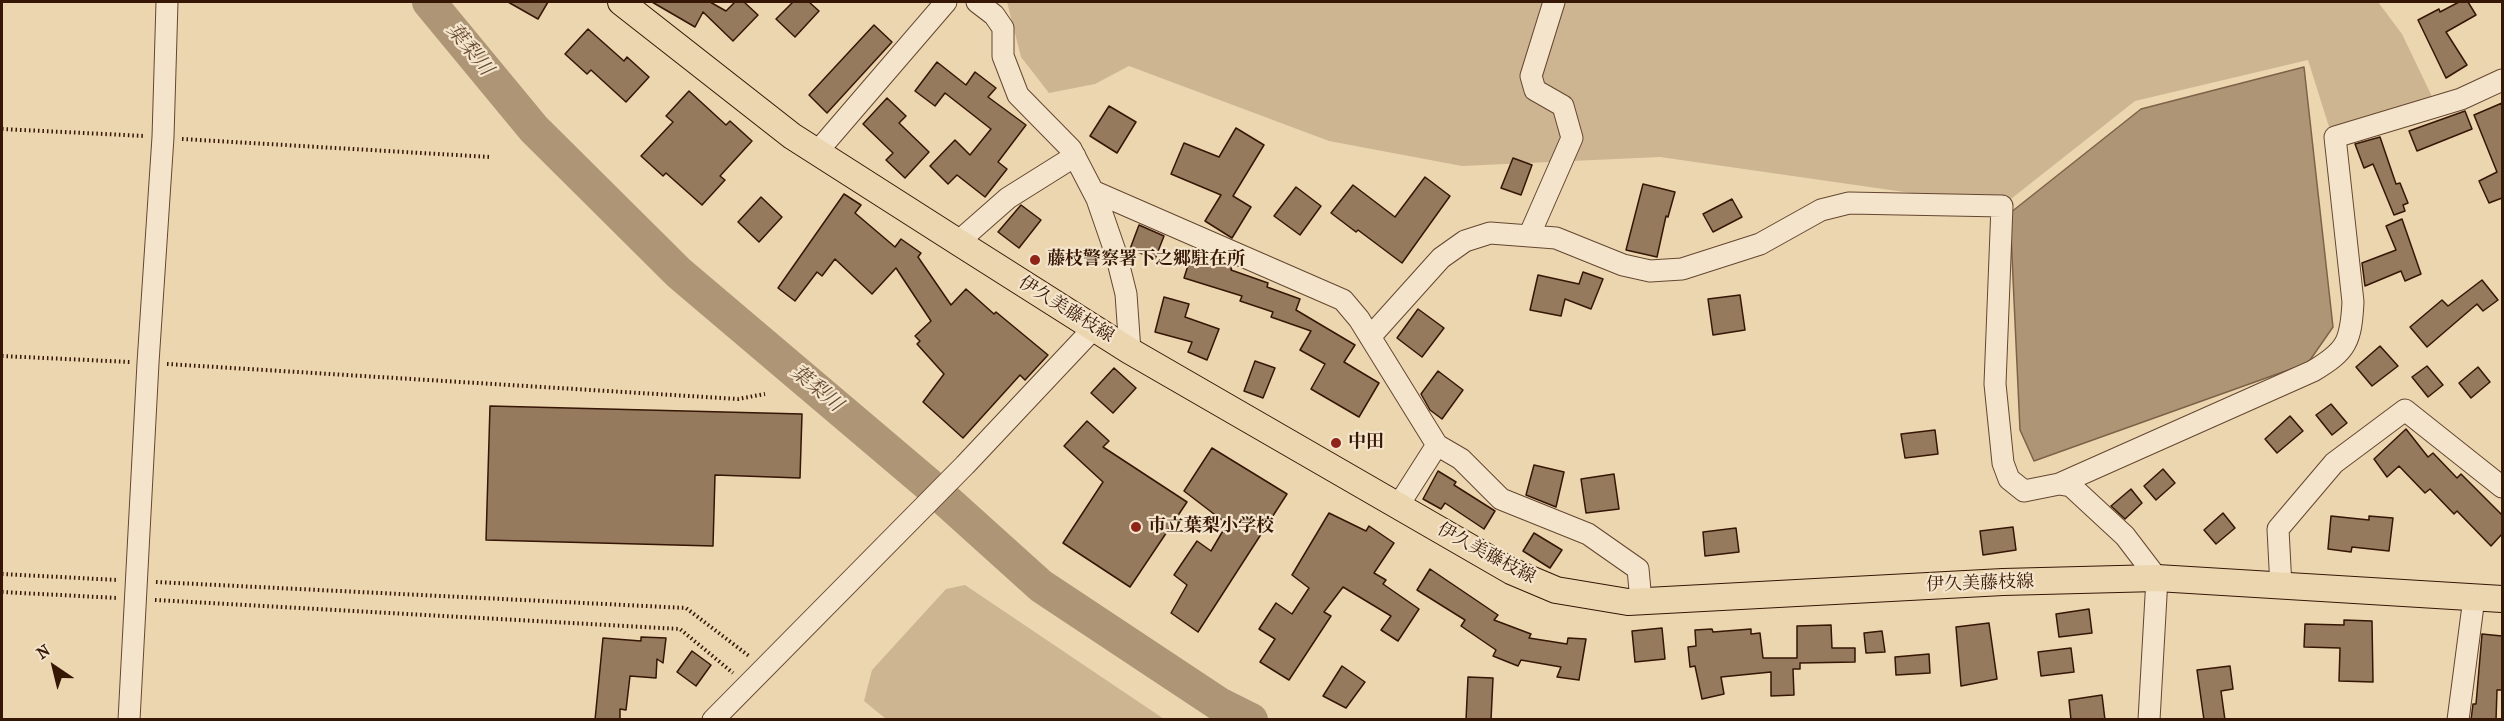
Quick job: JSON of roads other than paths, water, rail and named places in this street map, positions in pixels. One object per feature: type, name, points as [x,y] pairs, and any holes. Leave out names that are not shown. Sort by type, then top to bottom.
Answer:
[{"type":"main road","name":"伊久美藤枝線","points":[[633,5],[792,136],[957,242],[1130,351],[1510,571],[1556,590],[1628,602],[2003,582],[2157,578],[2502,599]]},
{"type":"street","points":[[129,720],[148,363],[163,137],[167,2]]},
{"type":"street","points":[[817,152],[946,2]]},
{"type":"street","points":[[977,2],[994,15],[1003,28],[1003,56],[1018,95],[1071,148],[1093,191],[1116,254],[1126,294],[1130,351]]},
{"type":"street","points":[[1529,236],[1572,138],[1563,106],[1535,90],[1531,76],[1554,2]]},
{"type":"street","points":[[1370,337],[1441,258],[1465,241],[1490,233],[1556,238],[1623,265],[1650,270],[1682,269],[1760,244],[1821,210],[1849,203],[2002,206],[1995,384],[2003,463],[2009,479],[2024,491],[2059,484],[2302,376],[2335,358],[2346,343],[2351,327],[2353,302],[2335,137],[2461,99],[2502,80]]},
{"type":"street","points":[[957,242],[1008,198],[1075,156]]},
{"type":"street","points":[[1093,191],[1342,300],[1370,337],[1437,445],[1461,459],[1502,500],[1588,534],[1638,569],[1641,601]]},
{"type":"street","points":[[712,720],[965,465],[1094,328]]},
{"type":"street","points":[[2281,587],[2278,529],[2334,464],[2404,410],[2502,487]]},
{"type":"street","points":[[1398,506],[1437,445]]},
{"type":"street","points":[[2059,484],[2071,486],[2125,536],[2157,578],[2149,720]]},
{"type":"street","points":[[2458,720],[2474,598]]},
{"type":"waterway","name":"葉梨川","points":[[429,2],[534,129],[679,273],[929,485],[1041,586],[1219,704],[1251,720]]},
{"type":"place","name":"藤枝警察署下之郷駐在所","points":[[1035,260]]},
{"type":"place","name":"中田","points":[[1336,443]]},
{"type":"place","name":"市立葉梨小学校","points":[[1136,527]]}]
